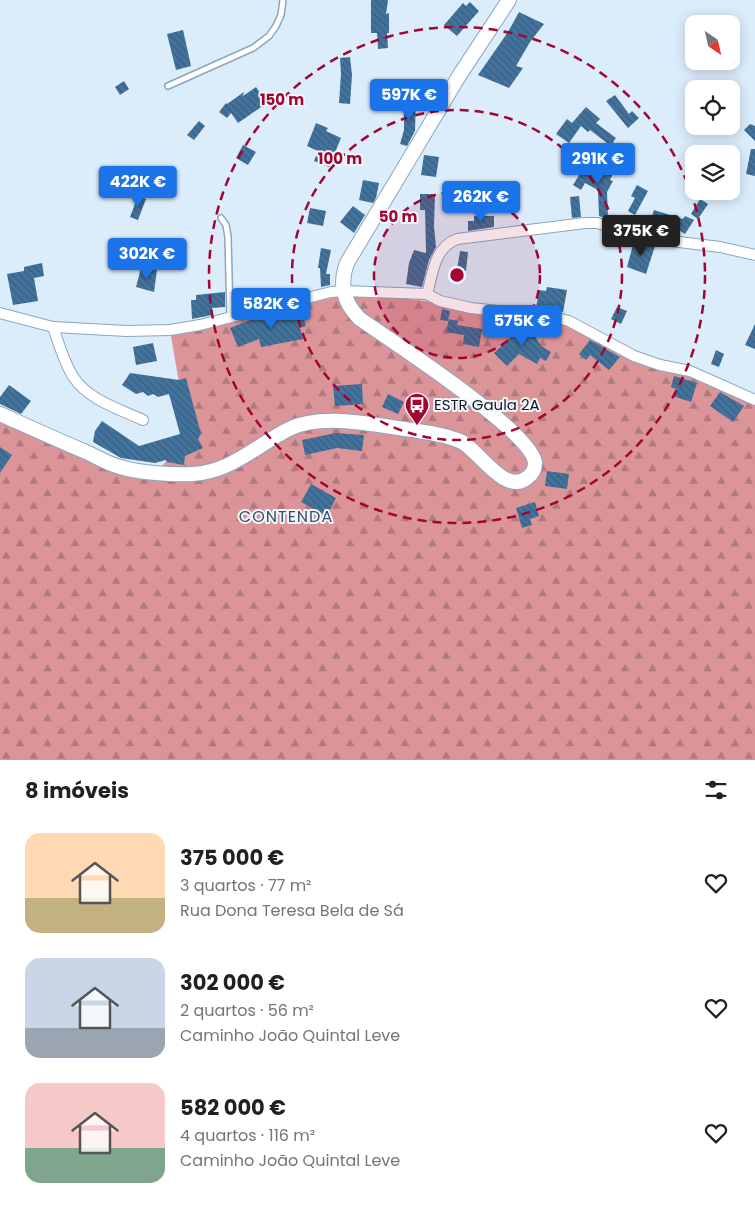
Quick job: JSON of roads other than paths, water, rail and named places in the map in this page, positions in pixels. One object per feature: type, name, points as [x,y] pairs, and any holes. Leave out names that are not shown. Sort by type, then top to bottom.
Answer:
[{"type":"main road","points":[[0,414],[120,467],[157,472],[194,474],[217,470],[238,460],[290,429],[313,423],[336,421],[423,432],[450,438],[472,449],[500,477],[509,481],[524,481],[533,472],[535,465],[533,457],[522,440],[469,396],[360,319],[351,310],[345,298],[342,278],[347,263],[460,76],[509,0]]},
{"type":"street","points":[[427,294],[436,258],[442,248],[449,242],[457,239],[585,223],[607,225],[643,236],[720,247],[755,255]]},
{"type":"street","points":[[0,313],[53,327],[127,331],[170,330],[193,326],[293,300],[344,290],[427,294],[440,301],[472,308],[554,317],[570,321],[634,356],[660,365],[690,371],[755,400]]},
{"type":"street","points":[[53,327],[67,365],[75,379],[101,401],[143,420]]},
{"type":"lane","points":[[168,86],[253,48],[269,36],[276,26],[283,0]]},
{"type":"lane","points":[[221,218],[226,225],[228,236],[230,316]]},
{"type":"place","name":"ESTR Gaula 2A","points":[[417,426]]},
{"type":"district","name":"CONTENDA","points":[[286,516]]}]
